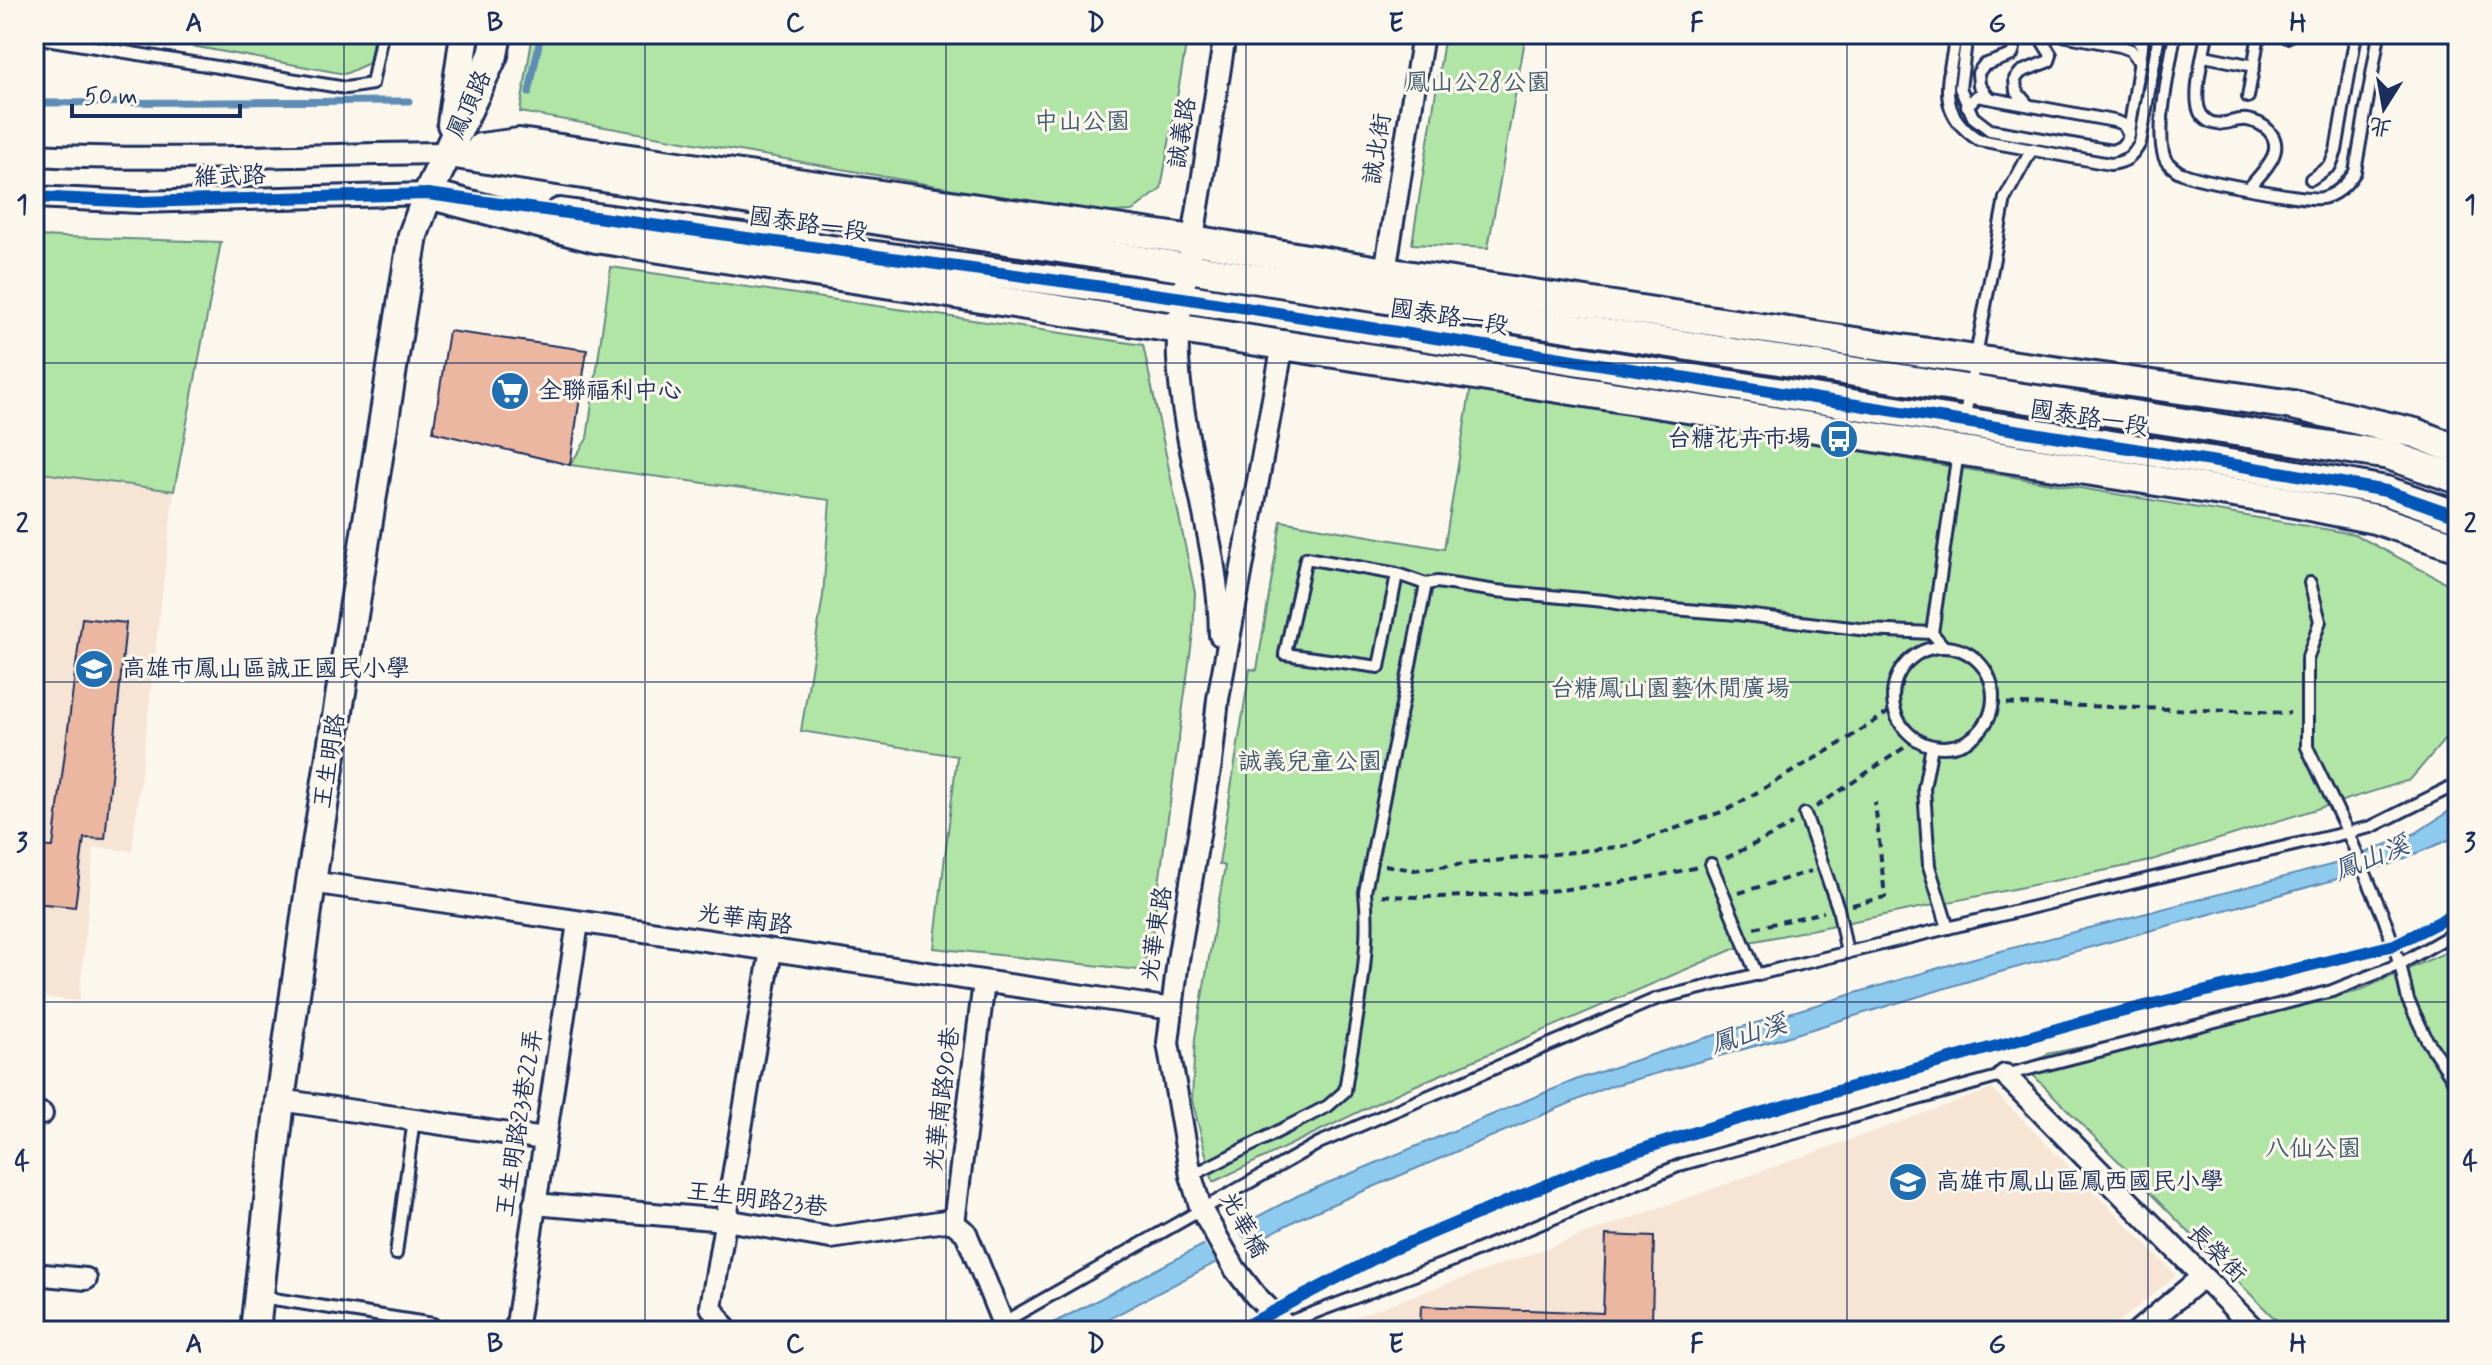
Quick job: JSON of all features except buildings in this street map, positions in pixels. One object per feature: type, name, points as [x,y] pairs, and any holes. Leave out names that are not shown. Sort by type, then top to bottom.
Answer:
[{"type":"street","name":"鳳頂路","points":[[449,153],[465,34]]},
{"type":"street","name":"鳳頂路","points":[[449,153],[493,55],[497,34]]},
{"type":"street","name":"誠義路","points":[[1191,254],[1225,34]]},
{"type":"street","name":"誠北街","points":[[1385,272],[1423,34]]},
{"type":"street","name":"維武路","points":[[34,155],[182,158],[449,153]]},
{"type":"street","name":"王生明路","points":[[255,1331],[280,1100],[311,882],[413,235],[428,194],[449,153]]},
{"type":"street","name":"國泰路一段","points":[[449,153],[1191,254],[1969,389],[2389,455],[2458,479]]},
{"type":"street","name":"維武路","points":[[34,197],[139,202],[428,194]]},
{"type":"street","name":"國泰路一段","points":[[428,194],[1034,292],[1180,327],[1283,344],[1961,435],[2286,473],[2386,491],[2458,516]]},
{"type":"street","name":"國泰路一段","points":[[1191,254],[1385,272],[2293,405],[2415,433],[2458,450]]},
{"type":"street","name":"光華東路","points":[[1191,254],[1180,327],[1180,390],[1220,598],[1218,699]]},
{"type":"street","name":"國泰路一段","points":[[1034,292],[1183,298],[1961,435],[2375,519],[2458,547]]},
{"type":"street","name":"光華東路","points":[[1191,1176],[1168,1043],[1218,699],[1283,344]]},
{"type":"street","name":"光華南路","points":[[311,882],[1172,1009]]},
{"type":"street","name":"王生明路23巷22弄","points":[[516,1331],[578,923]]},
{"type":"street","points":[[727,1331],[711,1307],[771,950]]},
{"type":"street","name":"光華南路90巷","points":[[954,1223],[984,982]]},
{"type":"street","name":"長榮街","points":[[2005,1075],[2256,1331]]},
{"type":"street","points":[[280,1100],[544,1139]]},
{"type":"street","name":"光華橋","points":[[1191,1176],[1201,1209],[1235,1269],[1283,1329]]},
{"type":"street","name":"王生明路23巷","points":[[534,1204],[725,1220],[831,1238],[945,1221],[954,1223]]},
{"type":"street","points":[[954,1223],[966,1233],[996,1328]]},
{"type":"street","points":[[34,1274],[86,1279]]},
{"type":"street","points":[[2138,1331],[2202,1277]]},
{"type":"lane","points":[[34,37],[346,88],[372,84],[382,34]]},
{"type":"lane","points":[[1956,34],[1947,94],[1949,106],[1960,123],[1979,140],[2110,164],[2133,156],[2140,143],[2159,34]]},
{"type":"lane","points":[[1960,123],[1960,88],[1967,34]]},
{"type":"lane","points":[[1989,98],[1979,85],[1978,73],[1984,65],[2012,55],[2014,49],[2005,34]]},
{"type":"lane","points":[[2028,105],[2016,91],[2015,79],[2021,72],[2049,61],[2051,55],[2038,34]]},
{"type":"lane","points":[[2057,34],[2120,46],[2131,50],[2140,63]]},
{"type":"lane","points":[[2126,34],[2137,39],[2142,47]]},
{"type":"lane","points":[[1973,117],[1990,130],[2112,151],[2121,147],[2129,135],[2144,34]]},
{"type":"lane","points":[[2175,34],[2160,131],[2161,149],[2167,162],[2182,174],[2320,199],[2336,193],[2355,172],[2379,34]]},
{"type":"lane","points":[[2207,34],[2196,98],[2201,114],[2211,122],[2224,125],[2243,119],[2263,124],[2275,137],[2277,148],[2271,161],[2249,188]]},
{"type":"lane","points":[[2311,179],[2330,166],[2336,151],[2356,34]]},
{"type":"lane","points":[[2248,97],[2258,40]]},
{"type":"lane","points":[[2204,56],[2254,66]]},
{"type":"lane","points":[[2153,65],[2170,67]]},
{"type":"lane","points":[[1960,88],[1979,140]]},
{"type":"lane","points":[[1967,106],[1977,96],[1989,98],[2114,121],[2123,124],[2129,135]]},
{"type":"lane","points":[[1932,633],[1961,435],[2005,198],[2032,149]]},
{"type":"lane","points":[[1397,574],[1379,667],[1285,654],[1306,558],[1397,574],[1426,584],[1437,582],[1867,630],[1932,633],[1944,647]]},
{"type":"lane","points":[[2310,583],[2320,621],[2307,660],[2307,747],[2367,879],[2400,964],[2408,1000],[2427,1040],[2458,1087]]},
{"type":"lane","points":[[1191,1176],[1328,1106],[1345,1091],[1362,977],[1368,917],[1365,892],[1426,584]]},
{"type":"lane","points":[[1944,647],[1961,650],[1975,658],[1986,671],[1993,703],[1988,719],[1978,732],[1965,742],[1949,747],[1932,746],[1905,729],[1893,699],[1895,683],[1902,668],[1921,653],[1944,647]]},
{"type":"lane","points":[[1932,746],[1924,788],[1929,866],[1948,928]]},
{"type":"lane","points":[[996,1328],[1319,1143],[1656,999],[2371,827],[2451,787],[2458,779]]},
{"type":"lane","points":[[1805,814],[1838,908],[1847,953]]},
{"type":"lane","points":[[1711,864],[1757,975]]},
{"type":"lane","points":[[1283,1329],[1683,1164],[2005,1075],[2332,991],[2400,964],[2458,931]]},
{"type":"lane","points":[[396,1254],[414,1119]]},
{"type":"lane","points":[[259,1296],[433,1324],[431,1331]]},
{"type":"path","points":[[1993,703],[2306,713]]},
{"type":"path","points":[[1371,863],[1413,870],[1626,846],[1727,810],[1895,708]]},
{"type":"path","points":[[1365,892],[1405,898],[1521,894],[1642,880],[1711,864],[1781,831],[1917,739]]},
{"type":"path","points":[[1726,898],[1824,867]]},
{"type":"shaded area","name":"高雄市鳳山區誠正國民小學","points":[[34,472],[174,491],[132,851],[94,847],[79,1001],[34,996]]},
{"type":"shaded area","name":"高雄市鳳山區鳳西國民小學","points":[[1992,1089],[2176,1275],[2108,1331],[1337,1331],[1332,1325]]},
{"type":"green space","points":[[126,34],[374,34],[369,63],[345,74]]},
{"type":"green space","name":"中山公園","points":[[533,34],[1188,34],[1161,189],[1132,211],[1089,213],[520,112]]},
{"type":"green space","name":"鳳山公28公園","points":[[1445,34],[1526,34],[1488,248],[1412,244]]},
{"type":"green space","points":[[34,236],[221,242],[174,491],[34,472]]},
{"type":"green space","points":[[611,267],[1143,345],[1195,593],[1193,633],[1150,951],[1138,970],[934,948],[957,756],[801,731],[823,596],[830,500],[570,465],[587,439]]},
{"type":"green space","name":"台糖鳳山園藝休閒廣場","points":[[1471,386],[2354,534],[2458,589],[2458,724],[2410,780],[2142,863],[1750,942],[1400,1092],[1213,1182],[1192,1100],[1195,1038],[1225,866],[1219,864],[1250,669],[1257,670],[1281,521],[1444,549]]},
{"type":"green space","name":"八仙公園","points":[[2458,947],[2458,1331],[2287,1331],[2026,1068],[2047,1054],[2356,992]]},
{"type":"water","name":"鳳山溪","points":[[2458,805],[2458,836],[2388,865],[1982,977],[1773,1041],[1608,1087],[1300,1218],[1086,1331],[1038,1331],[1299,1195],[1578,1079],[1959,962],[2342,862],[2416,833]]},
{"type":"pier","points":[[1233,1225],[1251,1248],[1219,1265],[1202,1241]]},
{"type":"waterway","points":[[529,93],[541,34]]},
{"type":"waterway","points":[[34,103],[409,101]]},
{"type":"cycle path","points":[[34,197],[139,202],[428,194],[1183,298],[2286,473],[2386,491],[2458,516]]},
{"type":"cycle path","points":[[1236,1331],[1389,1251],[1599,1163],[1724,1123],[2096,1018],[2394,945],[2458,909]]},
{"type":"place","name":"全聯福利中心","points":[[510,391]]},
{"type":"place","name":"台糖花卉市場","points":[[1839,439]]},
{"type":"place","name":"高雄市鳳山區誠正國民小學","points":[[94,669]]},
{"type":"place","name":"高雄市鳳山區鳳西國民小學","points":[[1908,1182]]},
{"type":"park label","name":"誠義兒童公園","points":[[1310,762]]}]
